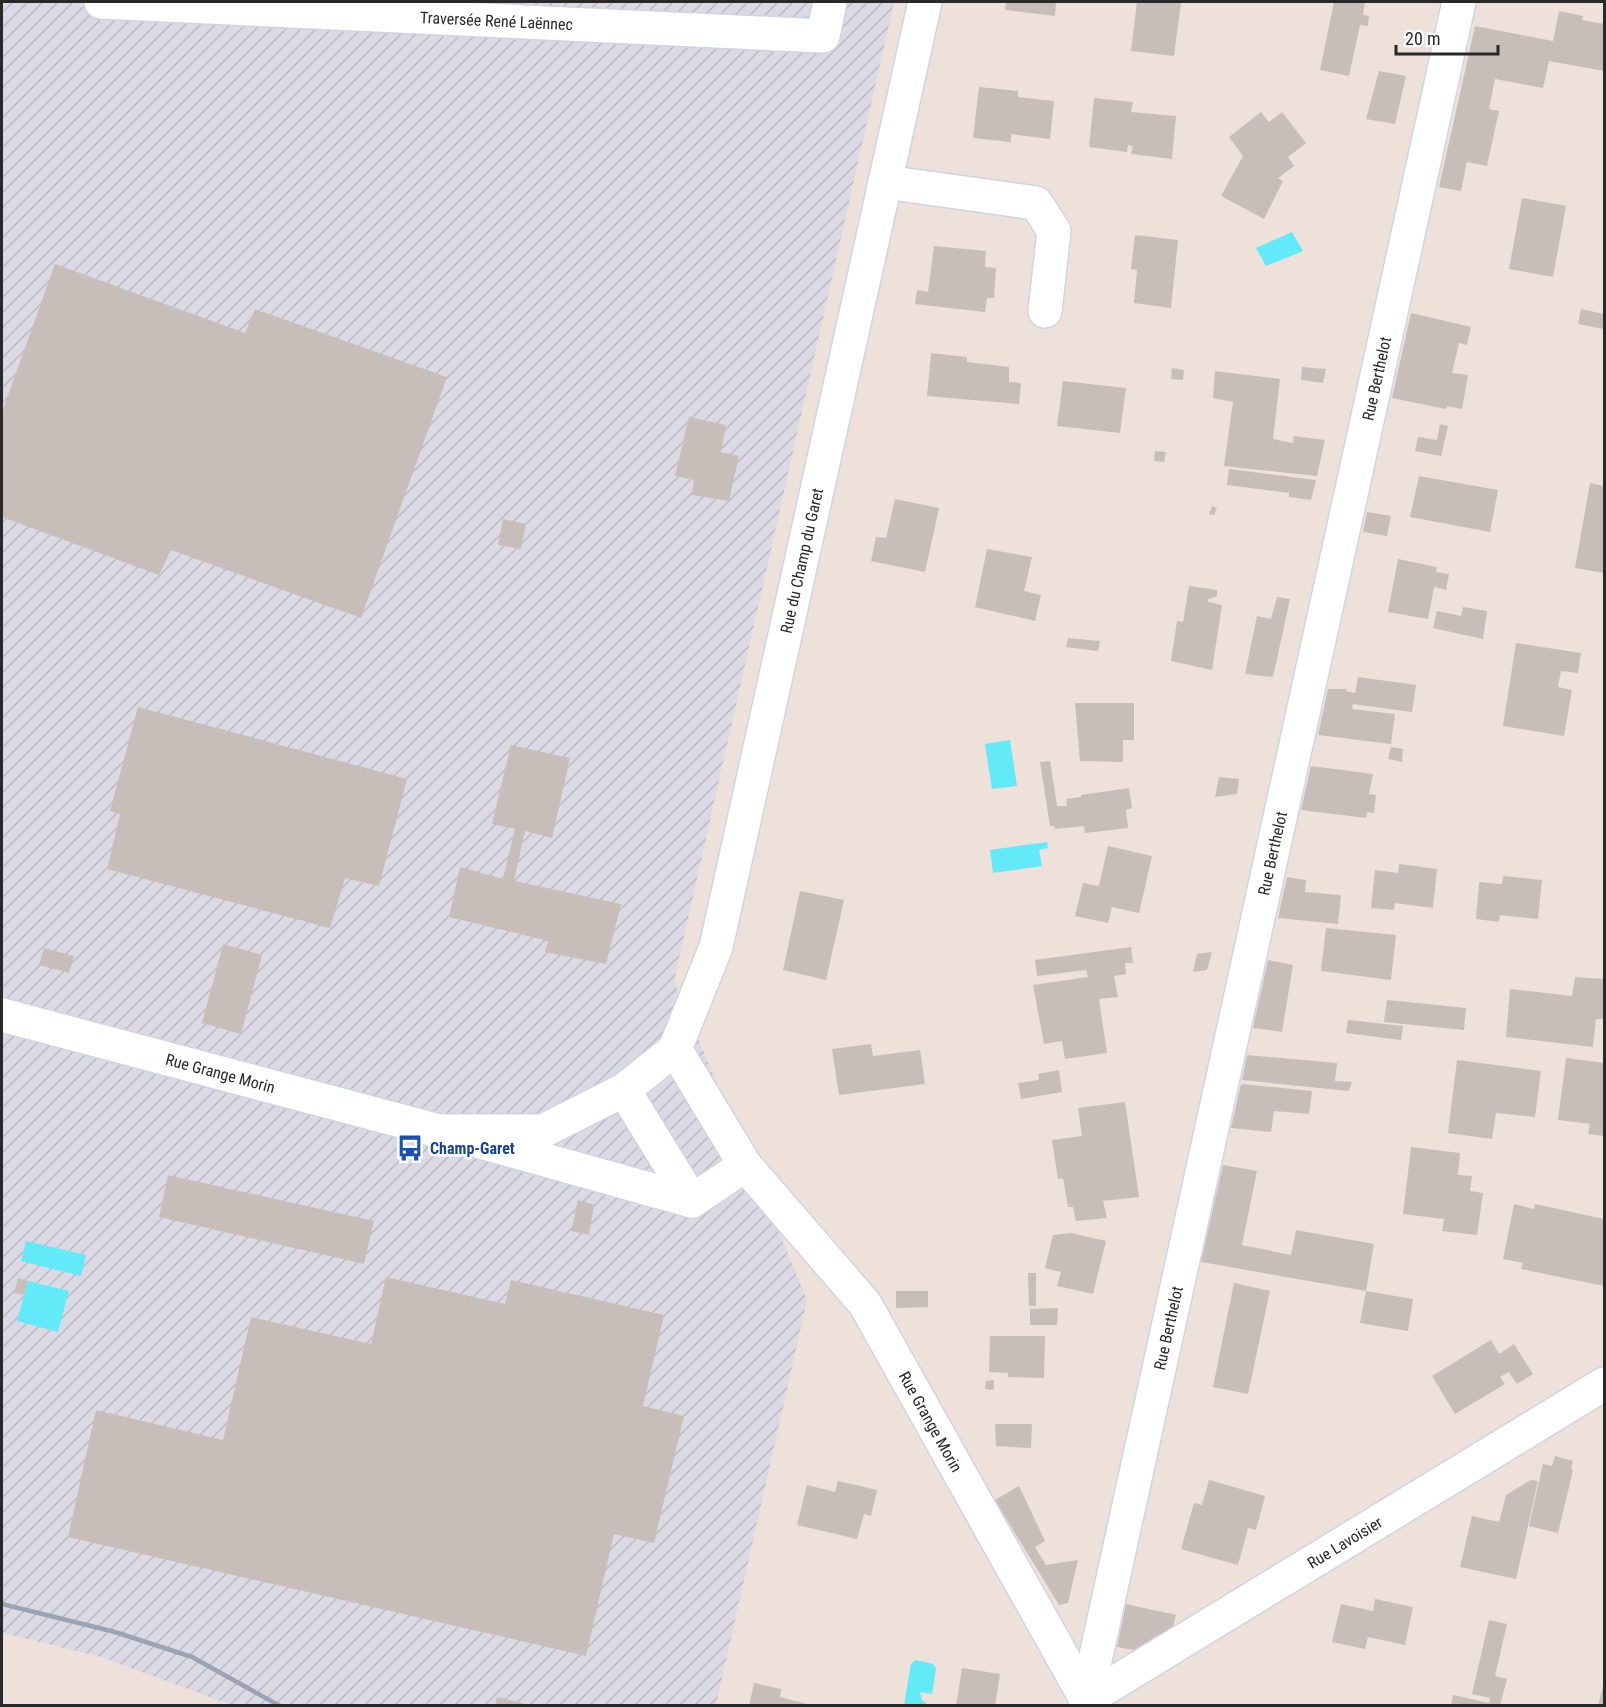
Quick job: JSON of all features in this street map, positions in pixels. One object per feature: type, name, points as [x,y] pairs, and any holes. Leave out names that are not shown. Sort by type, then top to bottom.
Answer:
[{"type":"street","name":"Traversée René Laënnec","points":[[101,2],[822,36],[830,2]]},
{"type":"street","name":"Rue du Champ du Garet","points":[[624,1090],[675,1049],[716,948],[925,2]]},
{"type":"street","name":"Rue Berthelot","points":[[1087,1704],[1459,2]]},
{"type":"street","points":[[885,182],[1036,203],[1054,231],[1045,311]]},
{"type":"street","name":"Rue Grange Morin","points":[[2,1015],[692,1201]]},
{"type":"street","name":"Rue Grange Morin","points":[[675,1049],[745,1165],[865,1304],[1087,1704]]},
{"type":"street","points":[[624,1090],[692,1201],[745,1165]]},
{"type":"street","name":"Rue Grange Morin","points":[[439,1131],[543,1131],[624,1090]]},
{"type":"street","name":"Rue Lavoisier","points":[[1087,1704],[1605,1384]]},
{"type":"shaded area","points":[[2,2],[894,2],[674,981],[807,1300],[716,1705],[231,1705],[101,1657],[2,1633]]},
{"type":"water","points":[[1292,232],[1303,251],[1266,266],[1256,248]]},
{"type":"water","points":[[1010,740],[1017,786],[992,789],[985,744]]},
{"type":"water","points":[[1047,842],[1048,848],[1039,850],[1042,866],[993,873],[990,850]]},
{"type":"water","points":[[26,1241],[86,1255],[81,1276],[21,1261]]},
{"type":"water","points":[[28,1281],[69,1291],[58,1332],[17,1321]]},
{"type":"water","points":[[915,1660],[933,1664],[936,1668],[932,1694],[920,1692],[922,1700],[928,1705],[904,1705],[911,1664]]},
{"type":"building","points":[[1006,2],[1056,2],[1055,16],[1005,10]]},
{"type":"building","points":[[1137,2],[1181,2],[1174,56],[1131,51]]},
{"type":"building","points":[[1334,2],[1365,2],[1363,15],[1369,16],[1368,26],[1360,25],[1349,76],[1320,70]]},
{"type":"building","points":[[1559,11],[1583,16],[1582,20],[1604,24],[1604,71],[1549,61],[1543,88],[1495,79],[1489,109],[1499,111],[1487,166],[1467,162],[1461,191],[1439,187],[1475,26],[1553,41]]},
{"type":"building","points":[[1379,71],[1406,76],[1395,124],[1366,119]]},
{"type":"building","points":[[979,87],[1018,91],[1018,97],[1054,101],[1050,139],[1011,134],[1011,142],[973,138]]},
{"type":"building","points":[[1094,98],[1133,102],[1131,112],[1176,116],[1172,159],[1131,154],[1133,146],[1128,145],[1127,152],[1089,147]]},
{"type":"building","points":[[1261,112],[1269,122],[1282,112],[1306,143],[1288,157],[1294,166],[1278,178],[1283,181],[1264,219],[1221,196],[1243,156],[1229,137]]},
{"type":"building","points":[[1522,198],[1566,206],[1553,277],[1509,269]]},
{"type":"building","points":[[1135,235],[1178,240],[1171,308],[1134,303],[1137,270],[1131,269]]},
{"type":"building","points":[[934,246],[986,251],[985,267],[996,268],[994,298],[987,298],[985,312],[915,304],[917,290],[928,292]]},
{"type":"building","points":[[55,264],[245,333],[255,309],[447,377],[361,618],[171,550],[159,575],[2,517],[2,412]]},
{"type":"building","points":[[1581,309],[1604,314],[1604,329],[1578,324]]},
{"type":"building","points":[[1411,313],[1471,327],[1467,345],[1459,343],[1452,373],[1468,375],[1462,409],[1447,406],[1446,409],[1392,398]]},
{"type":"building","points":[[931,353],[967,357],[967,362],[1009,367],[1009,382],[1021,383],[1019,404],[927,396]]},
{"type":"building","points":[[1302,367],[1326,369],[1323,383],[1301,380]]},
{"type":"building","points":[[1172,368],[1184,370],[1183,380],[1171,379]]},
{"type":"building","points":[[1215,371],[1280,379],[1273,439],[1293,443],[1294,436],[1325,440],[1317,476],[1224,466],[1233,402],[1213,398]]},
{"type":"building","points":[[1063,381],[1126,388],[1120,433],[1057,426]]},
{"type":"building","points":[[689,417],[726,425],[721,452],[739,456],[729,501],[692,495],[694,480],[675,476]]},
{"type":"building","points":[[1440,424],[1448,426],[1441,456],[1415,451],[1418,437],[1437,440]]},
{"type":"building","points":[[1155,451],[1166,452],[1164,462],[1154,461]]},
{"type":"building","points":[[1229,469],[1316,480],[1311,500],[1289,497],[1289,493],[1227,485]]},
{"type":"building","points":[[1419,476],[1498,490],[1490,532],[1410,517]]},
{"type":"building","points":[[1590,483],[1604,486],[1604,573],[1575,568]]},
{"type":"building","points":[[895,499],[939,508],[925,572],[871,561],[876,537],[886,538]]},
{"type":"building","points":[[1212,506],[1217,508],[1214,515],[1209,514]]},
{"type":"building","points":[[1367,512],[1391,516],[1387,536],[1363,532]]},
{"type":"building","points":[[503,519],[526,524],[521,549],[498,545]]},
{"type":"building","points":[[987,549],[1032,557],[1024,591],[1041,595],[1035,621],[975,607]]},
{"type":"building","points":[[1398,559],[1437,567],[1436,572],[1449,574],[1446,590],[1434,587],[1428,619],[1388,612]]},
{"type":"building","points":[[1189,586],[1217,590],[1217,596],[1208,599],[1208,602],[1222,605],[1212,670],[1171,661],[1177,621],[1183,622]]},
{"type":"building","points":[[1277,597],[1290,599],[1273,677],[1245,674],[1257,616],[1271,619]]},
{"type":"building","points":[[1463,607],[1487,611],[1483,639],[1433,628],[1437,611],[1461,616]]},
{"type":"building","points":[[1068,638],[1100,641],[1098,651],[1066,647]]},
{"type":"building","points":[[1516,643],[1581,653],[1578,673],[1561,671],[1558,687],[1572,690],[1564,736],[1503,726]]},
{"type":"building","points":[[1358,677],[1416,685],[1412,712],[1353,704],[1352,709],[1395,714],[1391,744],[1318,735],[1328,689],[1347,689],[1346,691],[1355,693]]},
{"type":"building","points":[[1075,703],[1134,703],[1134,740],[1123,740],[1123,762],[1080,761]]},
{"type":"building","points":[[138,707],[407,779],[379,886],[345,878],[330,928],[107,869],[120,814],[110,811]]},
{"type":"building","points":[[511,745],[570,758],[552,838],[525,831],[514,881],[621,904],[606,964],[545,952],[548,941],[449,917],[460,867],[503,879],[515,829],[492,824]]},
{"type":"building","points":[[1391,747],[1403,749],[1402,762],[1388,759]]},
{"type":"building","points":[[1050,761],[1057,806],[1067,806],[1066,799],[1081,797],[1081,795],[1129,788],[1132,808],[1126,810],[1128,828],[1085,833],[1084,826],[1055,829],[1054,826],[1050,826],[1040,762]]},
{"type":"building","points":[[1311,766],[1373,774],[1369,794],[1376,795],[1374,813],[1367,812],[1366,818],[1301,810]]},
{"type":"building","points":[[1219,777],[1239,779],[1237,794],[1215,797]]},
{"type":"building","points":[[1108,846],[1152,856],[1139,913],[1112,907],[1108,923],[1075,916],[1083,883],[1099,886]]},
{"type":"building","points":[[1399,864],[1437,869],[1433,908],[1395,903],[1394,910],[1371,908],[1375,870],[1398,873]]},
{"type":"building","points":[[1503,876],[1542,880],[1538,919],[1500,915],[1499,922],[1476,919],[1479,882],[1502,884]]},
{"type":"building","points":[[1287,877],[1306,880],[1305,892],[1341,895],[1338,924],[1278,918]]},
{"type":"building","points":[[800,891],[844,900],[826,980],[783,970]]},
{"type":"building","points":[[1326,928],[1396,935],[1391,980],[1321,971]]},
{"type":"building","points":[[223,944],[262,955],[241,1034],[202,1023]]},
{"type":"building","points":[[1131,947],[1133,963],[1125,963],[1126,974],[1114,976],[1118,997],[1099,999],[1107,1053],[1065,1059],[1062,1041],[1044,1044],[1033,985],[1088,977],[1086,970],[1037,976],[1035,960]]},
{"type":"building","points":[[44,948],[74,956],[69,973],[39,965]]},
{"type":"building","points":[[1212,952],[1207,970],[1193,972],[1197,954]]},
{"type":"building","points":[[1268,960],[1293,965],[1282,1032],[1253,1028]]},
{"type":"building","points":[[1575,977],[1604,979],[1604,1019],[1596,1019],[1593,1047],[1506,1037],[1510,989],[1572,996]]},
{"type":"building","points":[[1387,1000],[1466,1008],[1464,1030],[1384,1022]]},
{"type":"building","points":[[1348,1020],[1403,1026],[1401,1040],[1346,1033]]},
{"type":"building","points":[[871,1044],[873,1056],[920,1050],[925,1084],[839,1095],[832,1049]]},
{"type":"building","points":[[1247,1055],[1337,1063],[1335,1081],[1352,1082],[1349,1091],[1242,1080]]},
{"type":"building","points":[[1566,1058],[1604,1063],[1604,1136],[1588,1134],[1590,1124],[1558,1120]]},
{"type":"building","points":[[1457,1060],[1541,1071],[1535,1117],[1496,1113],[1492,1139],[1448,1133]]},
{"type":"building","points":[[1059,1070],[1062,1092],[1021,1099],[1018,1083],[1039,1080],[1038,1074]]},
{"type":"building","points":[[1241,1084],[1312,1091],[1309,1114],[1274,1111],[1271,1132],[1231,1128]]},
{"type":"building","points":[[1125,1102],[1139,1197],[1103,1201],[1107,1218],[1076,1221],[1073,1207],[1068,1207],[1063,1178],[1058,1179],[1052,1140],[1082,1136],[1078,1108]]},
{"type":"building","points":[[1411,1147],[1460,1153],[1458,1175],[1472,1176],[1470,1191],[1483,1193],[1477,1235],[1442,1231],[1444,1219],[1403,1214]]},
{"type":"building","points":[[1223,1165],[1257,1171],[1242,1245],[1291,1255],[1296,1230],[1374,1244],[1366,1291],[1201,1262]]},
{"type":"building","points":[[168,1175],[374,1221],[364,1264],[159,1217]]},
{"type":"building","points":[[578,1200],[594,1205],[589,1235],[571,1231]]},
{"type":"building","points":[[1514,1204],[1534,1209],[1535,1204],[1604,1219],[1604,1286],[1521,1269],[1523,1263],[1503,1259]]},
{"type":"building","points":[[1071,1233],[1106,1241],[1093,1294],[1057,1286],[1061,1272],[1045,1268],[1053,1235]]},
{"type":"building","points":[[1028,1273],[1036,1273],[1036,1306],[1029,1306]]},
{"type":"building","points":[[386,1277],[505,1304],[511,1280],[664,1315],[643,1406],[684,1416],[654,1543],[614,1534],[586,1656],[68,1537],[96,1410],[223,1440],[251,1317],[371,1344]]},
{"type":"building","points":[[18,1278],[28,1281],[24,1295],[14,1293]]},
{"type":"building","points":[[1234,1283],[1270,1291],[1248,1394],[1213,1387]]},
{"type":"building","points":[[896,1291],[928,1291],[928,1307],[896,1308]]},
{"type":"building","points":[[1366,1291],[1413,1299],[1408,1331],[1360,1323]]},
{"type":"building","points":[[1058,1308],[1057,1325],[1030,1325],[1030,1309]]},
{"type":"building","points":[[990,1336],[1045,1336],[1044,1378],[1008,1377],[1008,1373],[989,1372]]},
{"type":"building","points":[[1491,1340],[1499,1354],[1514,1344],[1533,1374],[1517,1384],[1509,1372],[1500,1377],[1505,1384],[1455,1414],[1432,1376]]},
{"type":"building","points":[[994,1380],[994,1390],[985,1389],[986,1381]]},
{"type":"building","points":[[995,1424],[1032,1424],[1031,1448],[996,1446]]},
{"type":"building","points":[[1555,1456],[1573,1461],[1571,1469],[1573,1470],[1558,1533],[1529,1526],[1543,1464],[1552,1466]]},
{"type":"building","points":[[1209,1480],[1265,1496],[1256,1530],[1248,1528],[1238,1565],[1181,1549],[1194,1503],[1202,1505]]},
{"type":"building","points":[[1531,1480],[1538,1481],[1516,1579],[1460,1567],[1472,1516],[1499,1522],[1506,1495]]},
{"type":"building","points":[[838,1481],[877,1490],[871,1516],[864,1514],[857,1539],[797,1525],[807,1485],[835,1492]]},
{"type":"building","points":[[1019,1486],[1045,1541],[1035,1547],[1046,1565],[1078,1560],[1068,1603],[1059,1605],[995,1500]]},
{"type":"building","points":[[1375,1599],[1413,1607],[1405,1645],[1368,1637],[1365,1649],[1332,1642],[1341,1604],[1373,1611]]},
{"type":"building","points":[[1126,1604],[1176,1615],[1170,1639],[1155,1636],[1151,1653],[1117,1647]]},
{"type":"building","points":[[1489,1620],[1507,1624],[1495,1676],[1507,1679],[1500,1706],[1451,1706],[1453,1695],[1489,1703],[1490,1698],[1472,1694]]},
{"type":"building","points":[[962,1668],[1000,1674],[995,1706],[956,1706]]},
{"type":"building","points":[[1604,1682],[1604,1706],[1598,1706]]},
{"type":"building","points":[[754,1683],[781,1689],[780,1697],[815,1706],[749,1706]]},
{"type":"building","points":[[497,1697],[530,1705],[530,1706],[495,1706]]},
{"type":"railway","points":[[2,1604],[115,1632],[192,1657],[280,1706]]},
{"type":"place","name":"Champ-Garet","points":[[410,1148]]}]
